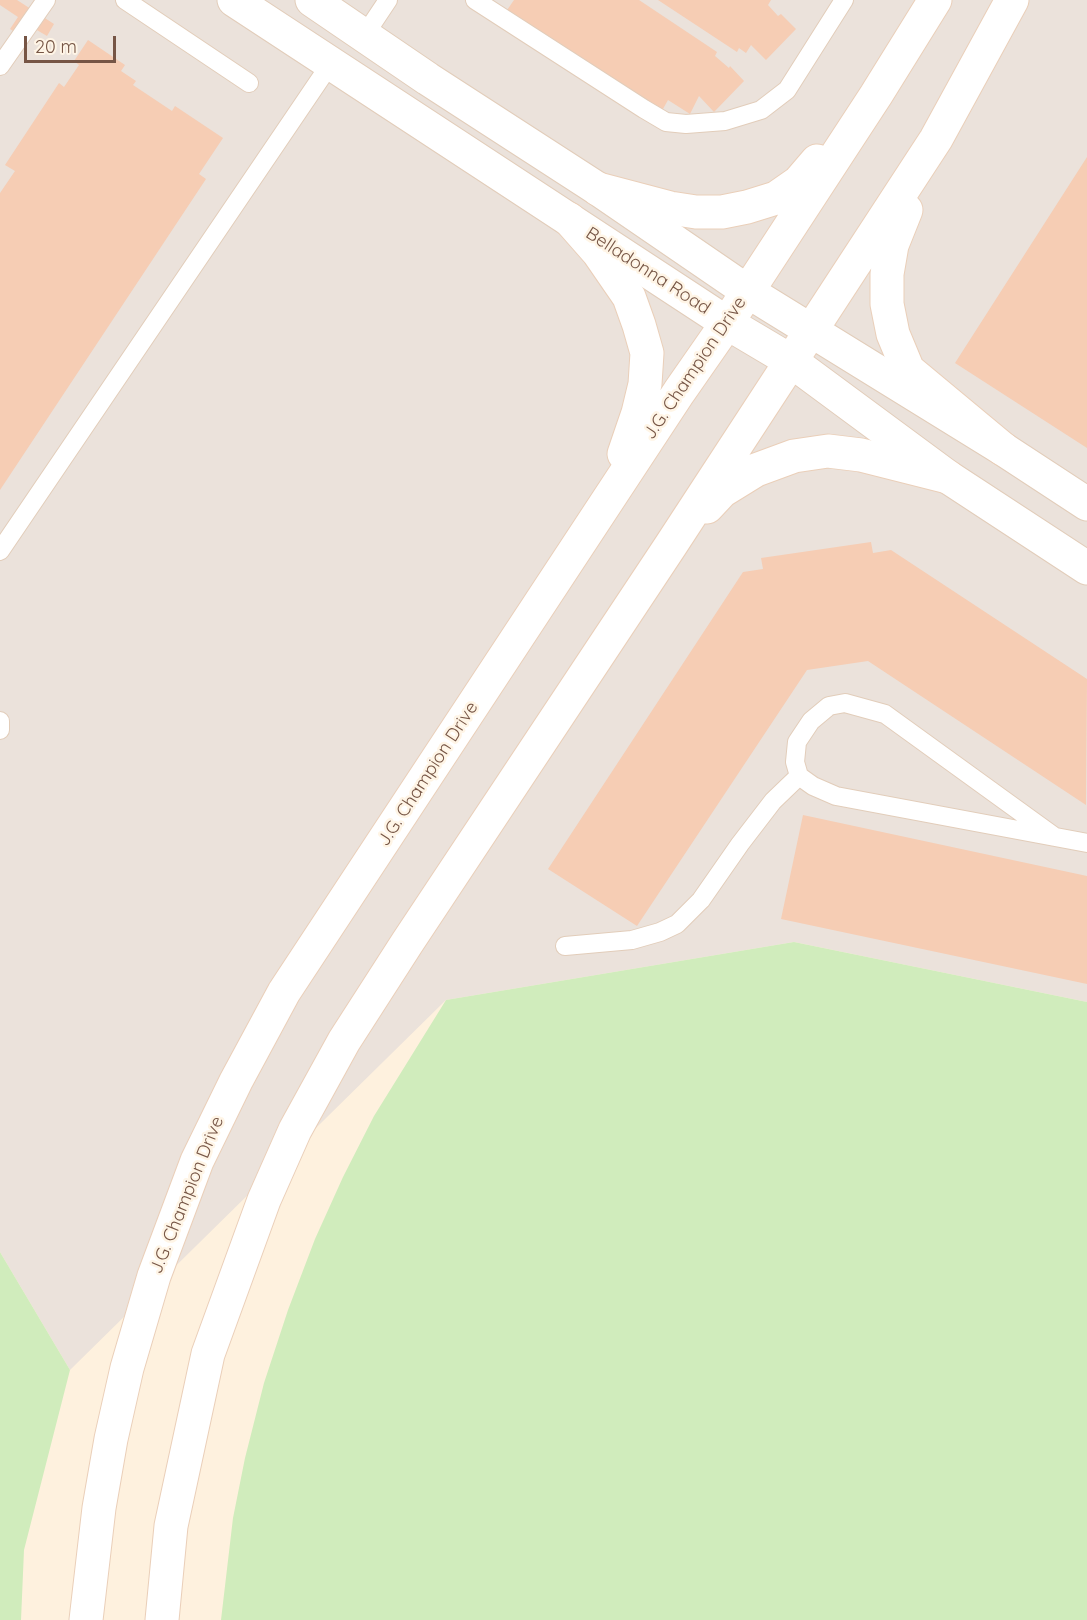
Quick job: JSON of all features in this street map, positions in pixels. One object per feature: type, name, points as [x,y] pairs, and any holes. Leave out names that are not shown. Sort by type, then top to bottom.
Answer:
[{"type":"street","name":"Belladonna Road","points":[[234,0],[727,323],[791,362],[948,477],[1087,568]]},
{"type":"street","name":"Belladonna Road","points":[[312,0],[810,332],[1003,449],[1087,504]]},
{"type":"street","name":"J.G. Champion Drive","points":[[86,1620],[99,1508],[127,1368],[154,1276],[197,1161],[236,1081],[284,992],[679,392],[727,323],[876,95],[935,0]]},
{"type":"street","points":[[162,1620],[171,1526],[208,1354],[264,1200],[295,1130],[350,1032],[936,139],[1012,0]]},
{"type":"street","points":[[598,189],[669,208],[696,212],[722,212],[776,198],[799,182],[876,95]]},
{"type":"street","points":[[936,139],[892,244],[887,274],[887,304],[893,334],[908,370],[1003,449]]},
{"type":"street","points":[[569,219],[598,252],[629,297],[647,353],[645,384],[638,413],[608,501]]},
{"type":"street","points":[[671,545],[722,491],[756,470],[794,456],[828,451],[861,455],[948,477]]},
{"type":"lane","points":[[0,66],[46,0]]},
{"type":"lane","points":[[125,0],[249,83]]},
{"type":"lane","points":[[364,36],[388,0]]},
{"type":"lane","points":[[475,0],[644,110],[666,122],[686,124],[726,121],[761,110],[787,90],[844,0]]},
{"type":"lane","points":[[0,551],[330,63]]},
{"type":"lane","points":[[1055,837],[885,714],[845,703],[829,706],[812,721],[797,742],[795,762],[799,776],[813,786],[836,796],[1087,843]]},
{"type":"lane","points":[[0,721],[0,730]]},
{"type":"lane","points":[[565,946],[632,940],[660,932],[677,924],[701,900],[773,801],[799,776]]},
{"type":"shaded area","points":[[0,0],[1087,0],[1087,1002],[794,942],[446,1000],[70,1370],[0,1252]]},
{"type":"green space","points":[[794,942],[1087,1002],[1087,1620],[221,1620],[233,1518],[245,1458],[264,1383],[288,1310],[315,1239],[374,1116],[446,1000]]},
{"type":"green space","points":[[0,1252],[70,1370],[24,1550],[21,1620],[0,1620]]},
{"type":"building","points":[[0,0],[17,0],[54,24],[47,36],[25,23],[18,34],[10,29],[18,17],[0,5]]},
{"type":"building","points":[[514,0],[639,0],[717,52],[715,56],[729,68],[730,66],[744,81],[714,112],[699,96],[690,114],[668,100],[659,116],[505,13]]},
{"type":"building","points":[[658,0],[771,0],[768,5],[778,16],[781,14],[796,29],[766,60],[751,45],[746,53],[739,48],[737,52]]},
{"type":"building","points":[[88,40],[125,65],[121,71],[136,81],[133,85],[172,111],[175,106],[223,138],[199,174],[206,179],[0,490],[0,193],[15,171],[5,165],[59,83],[64,87],[79,65],[74,61]]},
{"type":"building","points":[[1087,157],[1087,448],[955,363]]},
{"type":"building","points":[[871,542],[873,553],[891,550],[1087,679],[1086,805],[868,661],[807,670],[637,926],[548,869],[743,572],[763,569],[761,558]]},
{"type":"building","points":[[803,815],[1087,876],[1087,984],[781,919]]}]
